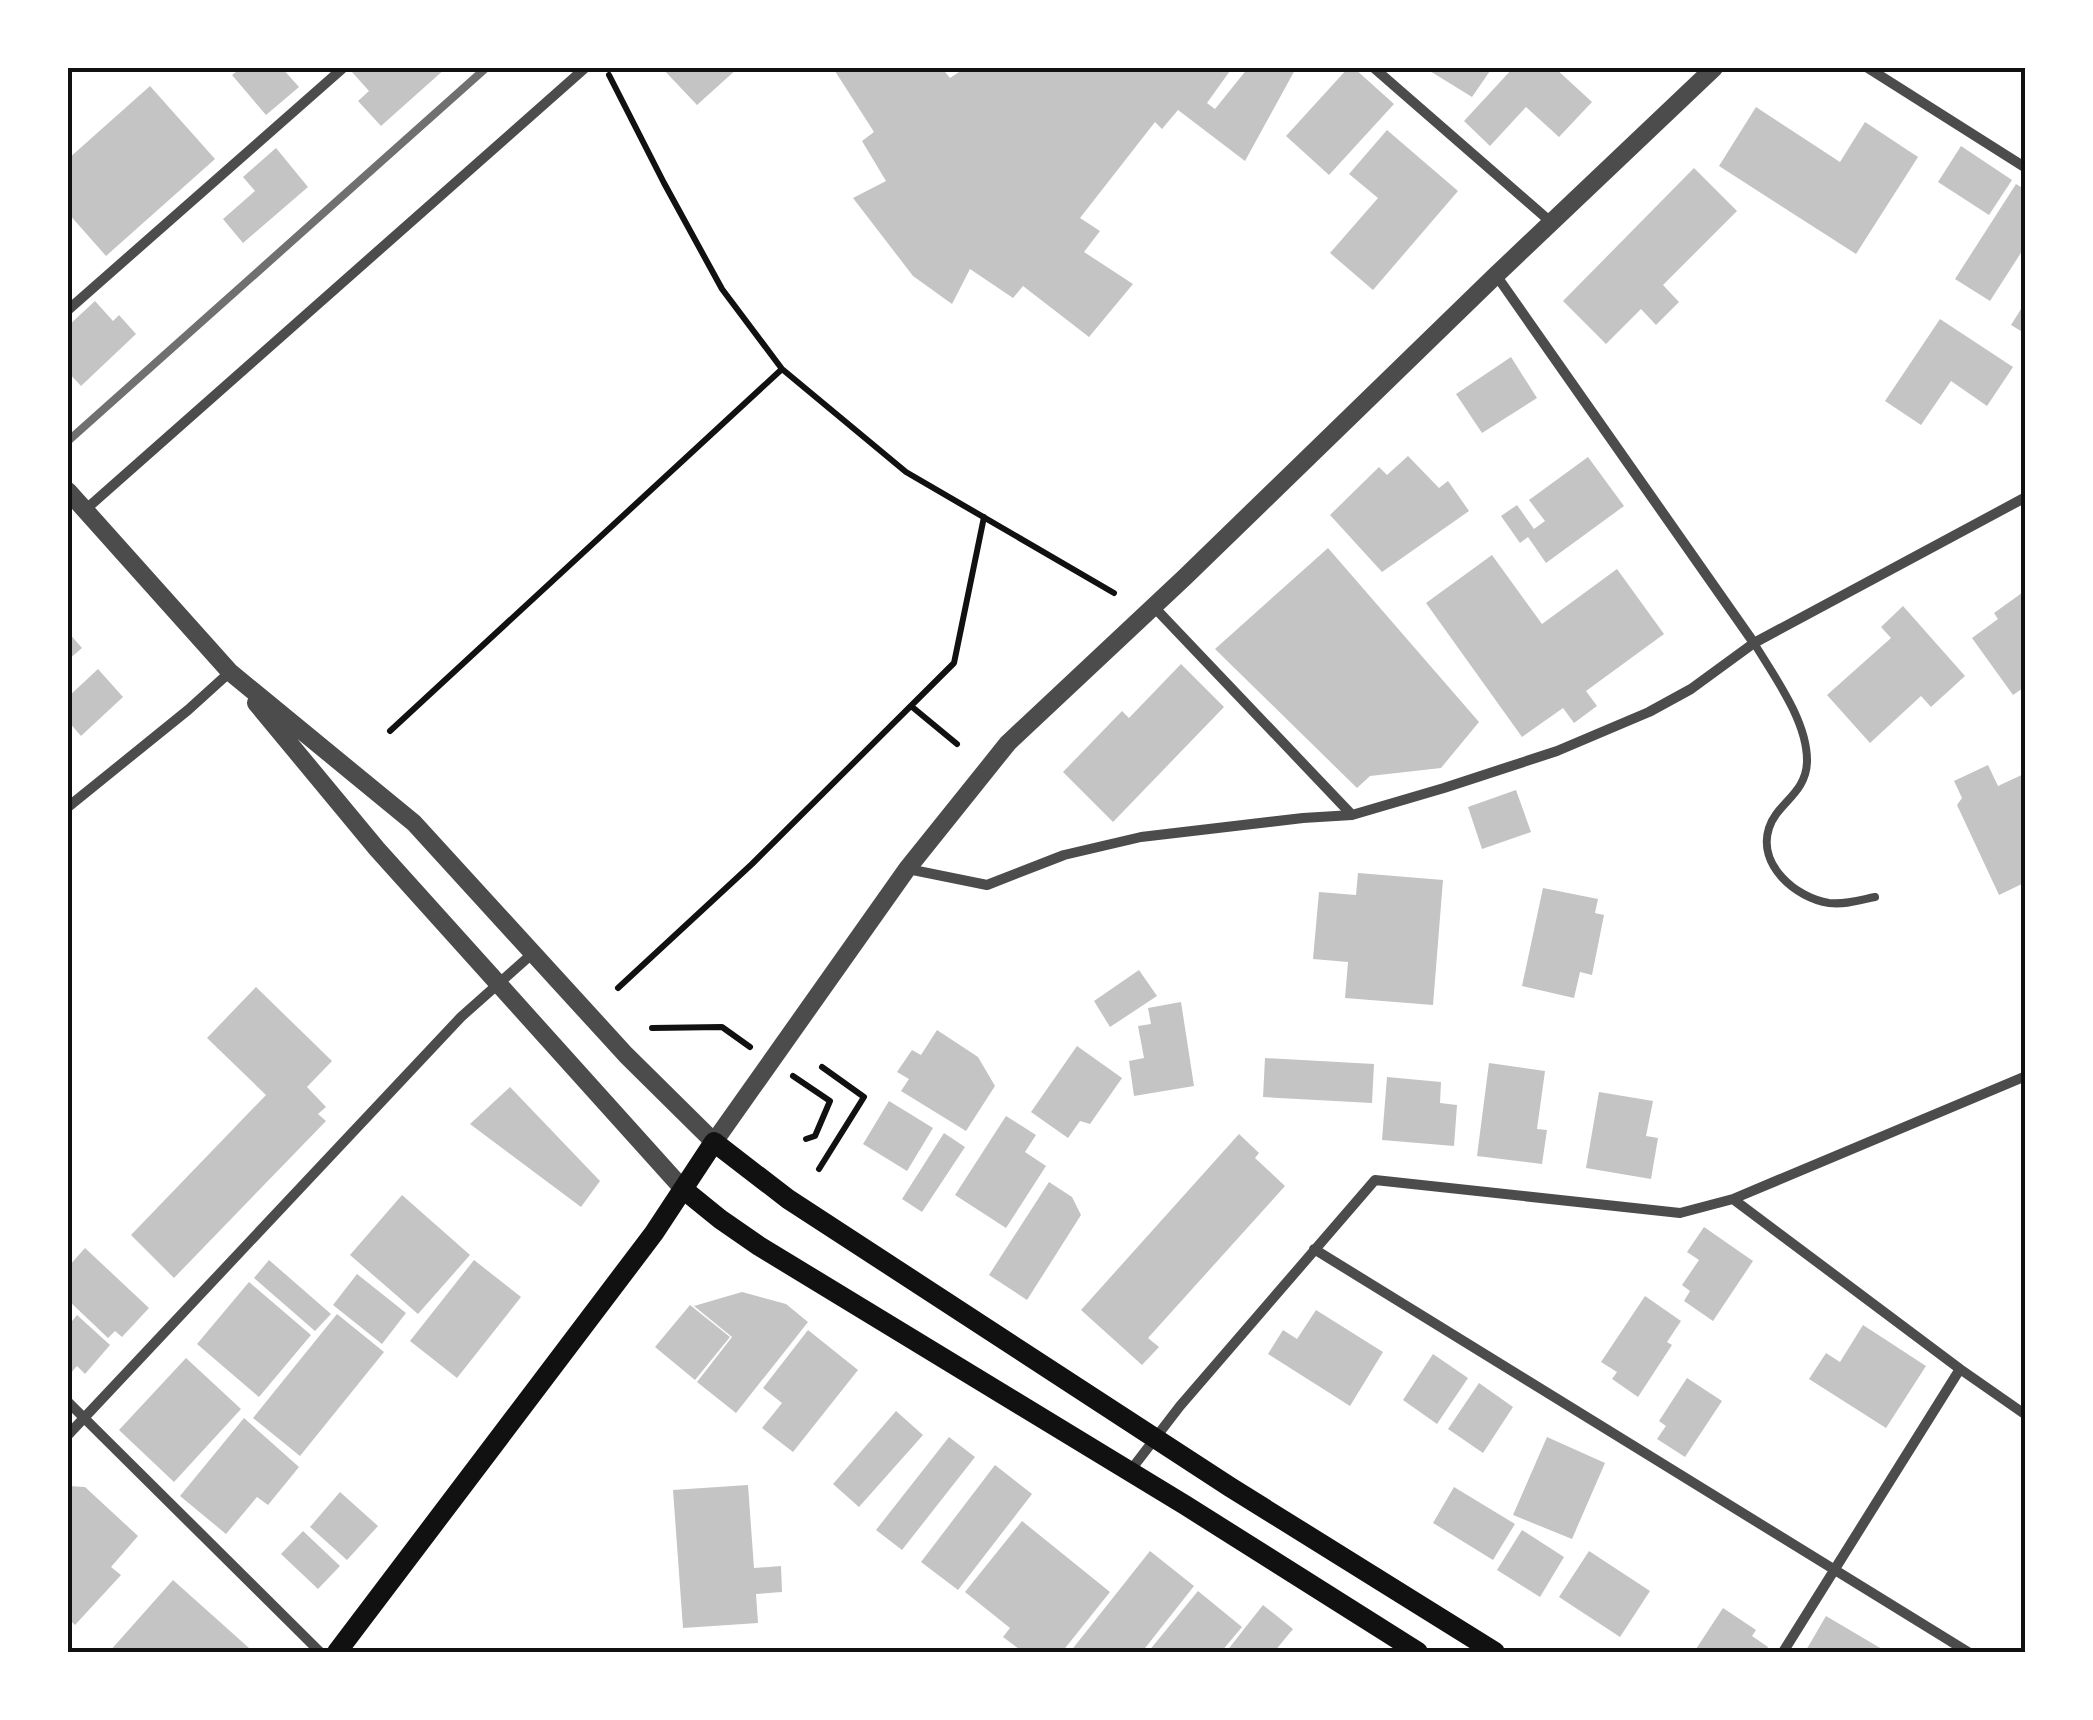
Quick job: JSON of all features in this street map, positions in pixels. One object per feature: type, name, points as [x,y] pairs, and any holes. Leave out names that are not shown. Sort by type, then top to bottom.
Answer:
[{"type":"main road","points":[[337,1652],[654,1233],[714,1142],[788,1199],[1230,1488],[1496,1652]]},
{"type":"main road","points":[[683,1189],[758,1246],[1418,1652]]},
{"type":"street","points":[[68,310],[343,68]]},
{"type":"street","points":[[85,510],[586,68]]},
{"type":"street","points":[[1374,68],[1552,224]]},
{"type":"street","points":[[230,672],[414,824],[626,1055],[714,1142],[907,868],[1008,743],[1714,68]]},
{"type":"street","points":[[1868,68],[2026,168]]},
{"type":"street","points":[[1496,276],[1754,643]]},
{"type":"street","points":[[68,491],[230,672],[377,849],[683,1189]]},
{"type":"street","points":[[907,868],[987,884],[1064,855],[1141,837],[1352,815],[1557,751],[1625,723],[1691,688],[1754,643],[2026,497]]},
{"type":"street","points":[[1154,607],[1352,815]]},
{"type":"street","points":[[68,807],[230,672]]},
{"type":"street","points":[[68,1435],[461,1017],[534,953]]},
{"type":"street","points":[[1129,1472],[1375,1180],[1680,1213],[1733,1199],[2026,1076]]},
{"type":"street","points":[[1733,1199],[2026,1416]]},
{"type":"street","points":[[1314,1249],[1968,1652]]},
{"type":"street","points":[[1783,1652],[1960,1370]]},
{"type":"street","points":[[68,1402],[320,1652]]},
{"type":"lane","points":[[1754,643],[1795,712],[1807,762],[1803,780],[1768,828],[1768,851],[1775,868],[1806,896],[1830,903],[1875,897]]},
{"type":"path","points":[[606,68],[722,289],[782,369],[906,472],[1114,593]]},
{"type":"path","points":[[390,731],[782,369]]},
{"type":"path","points":[[618,988],[752,864],[954,663],[984,518]]},
{"type":"path","points":[[911,706],[958,744]]},
{"type":"path","points":[[652,1028],[722,1027]]},
{"type":"path","points":[[819,1169],[864,1097],[822,1068]]},
{"type":"path","points":[[805,1085],[830,1100],[815,1136],[806,1140]]},
{"type":"building","points":[[241,68],[282,68],[299,87],[266,115],[232,75]]},
{"type":"building","points":[[357,68],[446,68],[381,126],[358,101],[369,91],[352,72]]},
{"type":"building","points":[[662,68],[738,68],[697,105]]},
{"type":"building","points":[[833,68],[917,68],[920,72],[942,68],[950,78],[965,68],[1232,68],[1207,103],[1215,109],[1248,68],[1296,68],[1245,161],[1178,110],[1162,129],[1155,122],[1080,218],[1100,231],[1084,252],[1133,284],[1089,337],[1023,286],[1013,298],[970,269],[952,304],[913,276],[853,198],[886,181],[862,141],[874,132]]},
{"type":"building","points":[[1348,68],[1354,68],[1394,104],[1329,175],[1286,136]]},
{"type":"building","points":[[1425,68],[1492,68],[1472,97]]},
{"type":"building","points":[[1513,68],[1555,68],[1592,102],[1559,137],[1526,107],[1490,146],[1464,121]]},
{"type":"building","points":[[150,86],[215,159],[106,256],[68,213],[68,159]]},
{"type":"building","points":[[1756,107],[1840,162],[1865,122],[1918,157],[1856,254],[1719,166]]},
{"type":"building","points":[[1387,130],[1458,191],[1373,290],[1330,253],[1378,198],[1349,174]]},
{"type":"building","points":[[1961,146],[2012,180],[1989,215],[1938,182]]},
{"type":"building","points":[[276,148],[308,187],[243,243],[223,219],[255,191],[243,177]]},
{"type":"building","points":[[1694,168],[1737,211],[1663,285],[1679,302],[1656,325],[1641,309],[1606,344],[1563,301]]},
{"type":"building","points":[[2016,184],[2026,190],[2026,245],[1990,301],[1955,279]]},
{"type":"building","points":[[95,301],[113,321],[119,315],[136,334],[81,386],[68,372],[68,326]]},
{"type":"building","points":[[2026,301],[2026,334],[2011,325]]},
{"type":"building","points":[[1940,319],[2013,367],[1987,406],[1951,381],[1921,425],[1885,401]]},
{"type":"building","points":[[1511,357],[1537,398],[1482,433],[1456,394]]},
{"type":"building","points":[[1408,456],[1439,488],[1448,481],[1469,511],[1382,572],[1330,515],[1379,467],[1387,475]]},
{"type":"building","points":[[1588,457],[1624,506],[1546,563],[1528,537],[1520,543],[1501,516],[1517,505],[1534,529],[1545,521],[1529,500]]},
{"type":"building","points":[[1328,548],[1479,722],[1441,768],[1370,776],[1357,788],[1215,649]]},
{"type":"building","points":[[1492,555],[1542,624],[1617,569],[1664,634],[1586,691],[1597,706],[1574,723],[1563,708],[1522,737],[1426,603]]},
{"type":"building","points":[[2026,590],[2026,686],[2013,695],[1972,638],[1998,619],[1994,613]]},
{"type":"building","points":[[1903,606],[1965,676],[1931,707],[1921,696],[1870,743],[1827,695],[1891,638],[1881,627]]},
{"type":"building","points":[[68,632],[82,648],[68,660]]},
{"type":"building","points":[[1181,664],[1224,707],[1113,822],[1063,772],[1122,711],[1129,718]]},
{"type":"building","points":[[98,669],[123,697],[81,736],[68,721],[68,697]]},
{"type":"building","points":[[1988,765],[1998,786],[2026,773],[2026,882],[1999,895],[1957,805],[1962,798],[1954,781]]},
{"type":"building","points":[[1516,790],[1531,832],[1482,849],[1468,807]]},
{"type":"building","points":[[1358,873],[1443,880],[1433,1005],[1345,998],[1348,962],[1313,959],[1319,892],[1356,895]]},
{"type":"building","points":[[1543,888],[1598,899],[1595,913],[1604,915],[1592,975],[1580,972],[1574,998],[1522,986]]},
{"type":"building","points":[[1139,970],[1157,996],[1110,1027],[1094,1001]]},
{"type":"building","points":[[256,987],[332,1061],[307,1087],[326,1107],[318,1114],[326,1121],[174,1278],[131,1235],[266,1095],[207,1038]]},
{"type":"building","points":[[1181,1002],[1194,1086],[1134,1096],[1129,1061],[1144,1058],[1138,1026],[1151,1024],[1148,1008]]},
{"type":"building","points":[[937,1030],[978,1057],[995,1086],[966,1131],[901,1091],[909,1079],[897,1072],[912,1050],[921,1055]]},
{"type":"building","points":[[1077,1046],[1122,1078],[1090,1124],[1080,1121],[1068,1138],[1031,1112]]},
{"type":"building","points":[[1265,1058],[1374,1064],[1372,1103],[1263,1097]]},
{"type":"building","points":[[1489,1063],[1545,1071],[1537,1129],[1547,1130],[1542,1164],[1477,1156]]},
{"type":"building","points":[[1387,1077],[1441,1082],[1440,1103],[1457,1105],[1454,1146],[1382,1140]]},
{"type":"building","points":[[510,1087],[600,1181],[581,1207],[470,1124]]},
{"type":"building","points":[[1599,1092],[1653,1101],[1646,1136],[1658,1138],[1651,1179],[1586,1168]]},
{"type":"building","points":[[889,1101],[933,1128],[907,1171],[863,1144]]},
{"type":"building","points":[[1006,1116],[1036,1135],[1025,1152],[1046,1166],[1006,1228],[955,1195]]},
{"type":"building","points":[[944,1133],[965,1147],[922,1212],[902,1199]]},
{"type":"building","points":[[1239,1134],[1259,1153],[1255,1158],[1285,1186],[1148,1338],[1159,1347],[1142,1365],[1081,1310]]},
{"type":"building","points":[[1049,1182],[1072,1197],[1081,1215],[1027,1300],[989,1275]]},
{"type":"building","points":[[402,1195],[470,1255],[418,1314],[350,1255]]},
{"type":"building","points":[[1704,1227],[1753,1261],[1713,1321],[1684,1301],[1690,1291],[1682,1285],[1699,1260],[1687,1252]]},
{"type":"building","points":[[85,1248],[149,1308],[122,1337],[115,1331],[108,1338],[68,1300],[68,1267]]},
{"type":"building","points":[[269,1260],[331,1314],[315,1331],[254,1278]]},
{"type":"building","points":[[474,1260],[521,1297],[457,1378],[410,1341]]},
{"type":"building","points":[[357,1274],[406,1313],[382,1344],[333,1305]]},
{"type":"building","points":[[249,1282],[311,1335],[259,1397],[197,1344]]},
{"type":"building","points":[[742,1292],[786,1304],[808,1322],[736,1413],[697,1382],[732,1337],[694,1306]]},
{"type":"building","points":[[1645,1296],[1681,1321],[1667,1342],[1672,1345],[1638,1397],[1612,1379],[1617,1372],[1601,1362]]},
{"type":"building","points":[[690,1305],[730,1337],[695,1380],[655,1347]]},
{"type":"building","points":[[1316,1310],[1383,1352],[1350,1406],[1268,1354],[1283,1330],[1297,1339]]},
{"type":"building","points":[[337,1314],[384,1352],[300,1456],[253,1418]]},
{"type":"building","points":[[77,1315],[110,1345],[85,1374],[77,1366],[68,1376],[68,1326]]},
{"type":"building","points":[[1863,1325],[1926,1366],[1886,1428],[1809,1379],[1826,1353],[1840,1362]]},
{"type":"building","points":[[808,1330],[858,1370],[793,1452],[762,1428],[782,1403],[763,1388]]},
{"type":"building","points":[[1433,1354],[1468,1378],[1437,1424],[1403,1400]]},
{"type":"building","points":[[186,1358],[241,1409],[174,1482],[119,1430]]},
{"type":"building","points":[[1687,1378],[1722,1401],[1685,1457],[1657,1439],[1666,1426],[1659,1421]]},
{"type":"building","points":[[1479,1383],[1513,1407],[1483,1453],[1448,1429]]},
{"type":"building","points":[[896,1411],[923,1435],[859,1507],[833,1484]]},
{"type":"building","points":[[244,1418],[299,1467],[268,1505],[257,1497],[226,1534],[180,1496]]},
{"type":"building","points":[[949,1437],[975,1457],[902,1550],[876,1530]]},
{"type":"building","points":[[1547,1437],[1605,1463],[1572,1539],[1513,1515]]},
{"type":"building","points":[[995,1465],[1032,1494],[958,1590],[921,1562]]},
{"type":"building","points":[[748,1485],[754,1568],[781,1566],[782,1592],[756,1594],[758,1623],[683,1628],[673,1490]]},
{"type":"building","points":[[68,1486],[85,1487],[138,1536],[111,1567],[121,1575],[75,1625],[68,1618]]},
{"type":"building","points":[[1454,1487],[1515,1524],[1493,1560],[1433,1523]]},
{"type":"building","points":[[340,1492],[378,1526],[347,1560],[310,1527]]},
{"type":"building","points":[[1022,1521],[1110,1592],[1062,1652],[1023,1652],[1003,1637],[1010,1628],[965,1592]]},
{"type":"building","points":[[1522,1530],[1564,1557],[1540,1597],[1497,1570]]},
{"type":"building","points":[[303,1531],[340,1566],[318,1589],[281,1554]]},
{"type":"building","points":[[1150,1551],[1194,1586],[1142,1652],[1070,1652]]},
{"type":"building","points":[[1589,1551],[1650,1591],[1620,1637],[1559,1597]]},
{"type":"building","points":[[173,1580],[249,1648],[245,1652],[109,1652]]},
{"type":"building","points":[[1198,1591],[1242,1627],[1221,1652],[1148,1652]]},
{"type":"building","points":[[1263,1605],[1293,1629],[1274,1652],[1226,1652]]},
{"type":"building","points":[[1723,1608],[1756,1630],[1752,1636],[1768,1647],[1765,1652],[1694,1652]]},
{"type":"building","points":[[1826,1616],[1887,1652],[1805,1652]]},
{"type":"railway","points":[[68,441],[486,68]]}]
